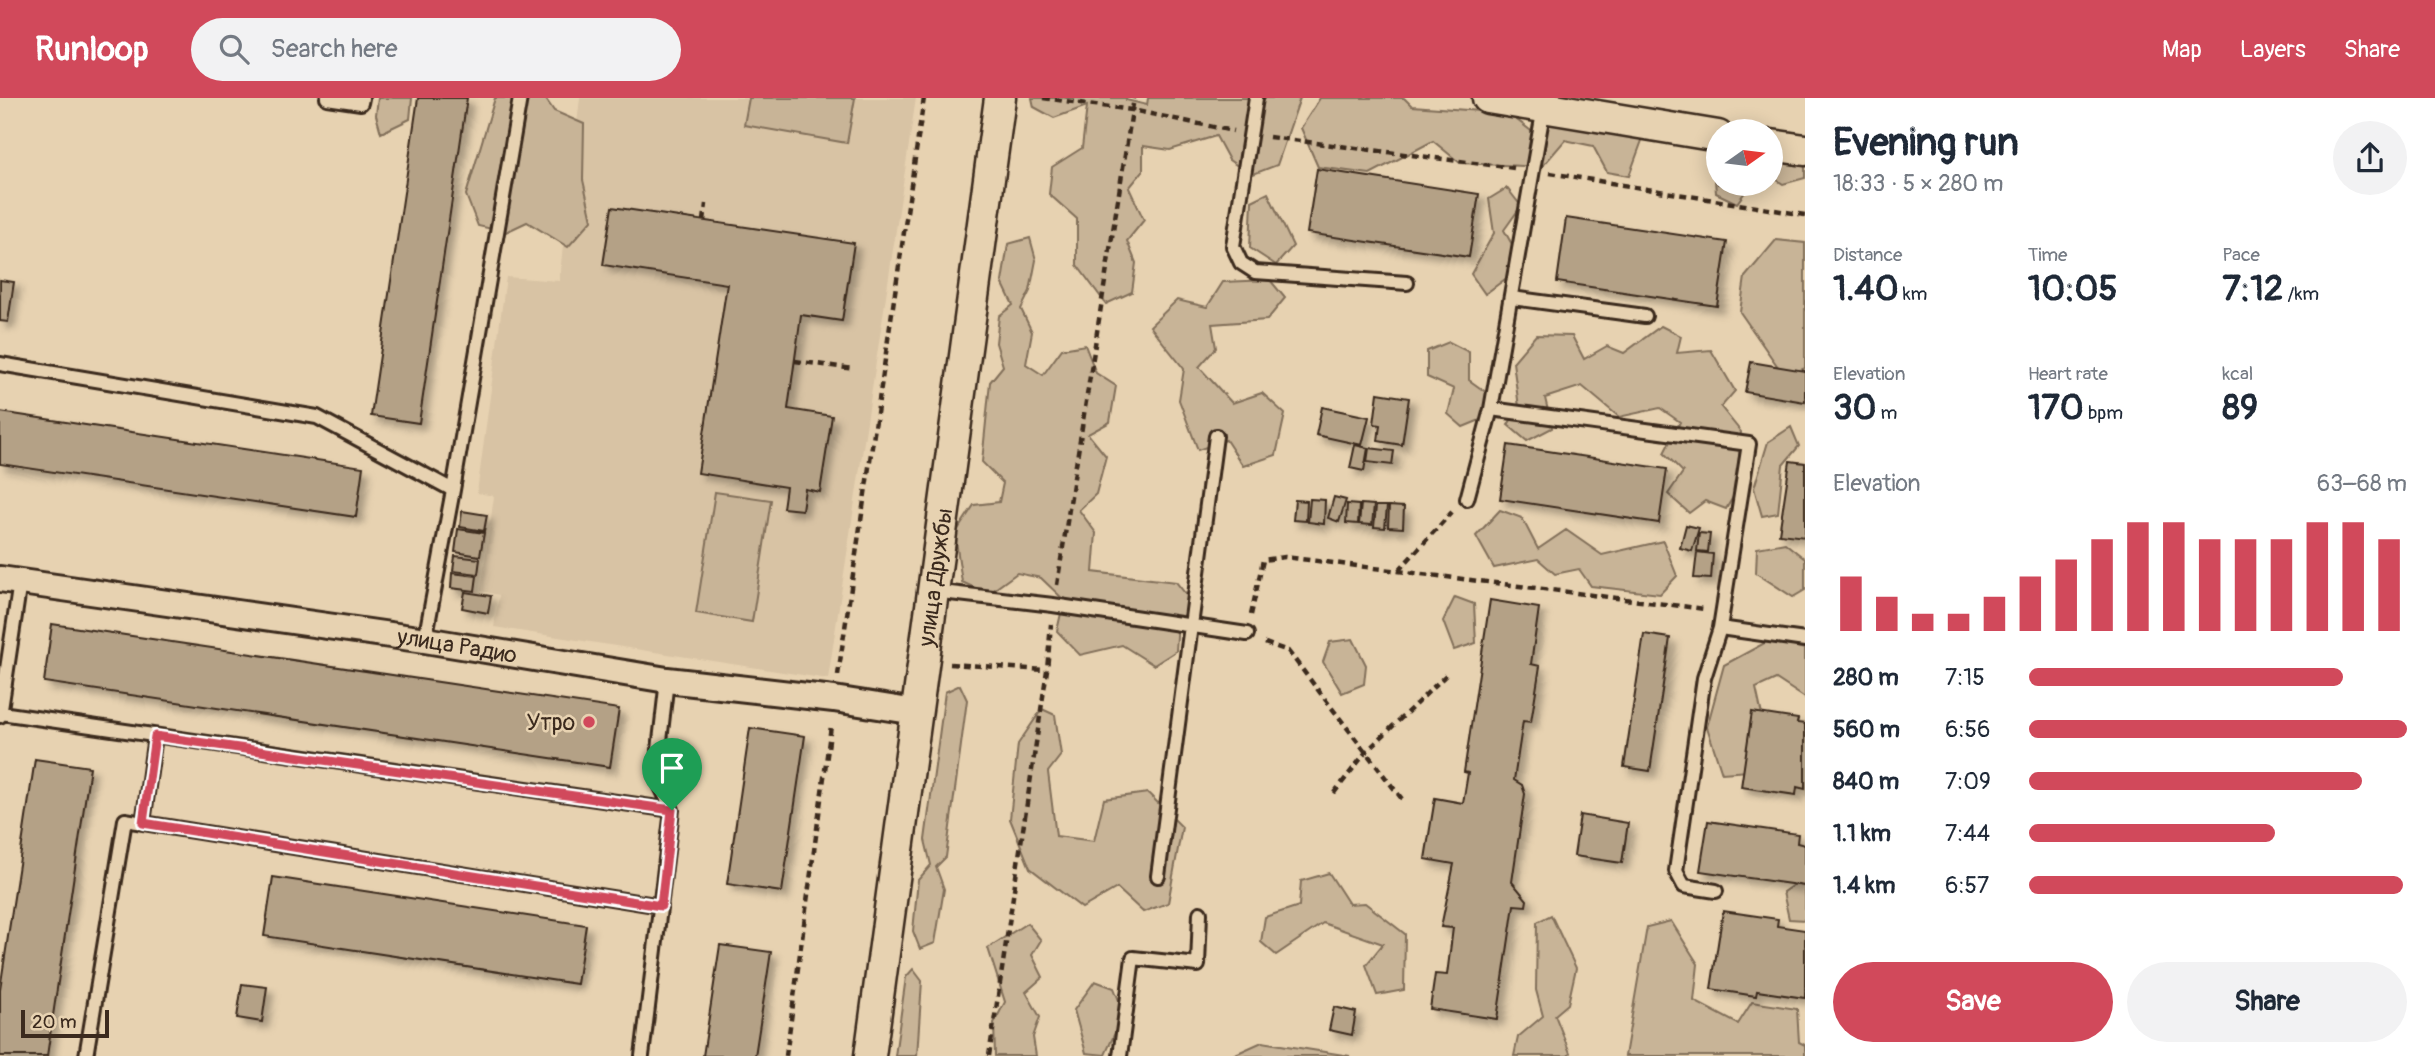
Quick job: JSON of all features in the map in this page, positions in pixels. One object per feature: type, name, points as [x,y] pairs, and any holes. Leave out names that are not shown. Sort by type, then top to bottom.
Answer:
[{"type":"street","name":"улица Дружбы","points":[[870,1056],[1000,98]]},
{"type":"street","points":[[1488,98],[1534,103],[1706,134]]},
{"type":"street","points":[[1783,147],[1805,150]]},
{"type":"street","name":"улица Радио","points":[[10,581],[425,640],[667,680],[834,699],[916,712]]},
{"type":"lane","points":[[327,98],[361,103],[362,98]]},
{"type":"lane","points":[[425,640],[520,98]]},
{"type":"lane","points":[[1256,98],[1234,246],[1241,263],[1255,272],[1407,283]]},
{"type":"lane","points":[[1467,499],[1491,409],[1512,298],[1533,170],[1534,103]]},
{"type":"lane","points":[[1512,298],[1645,316]]},
{"type":"lane","points":[[0,364],[317,417],[453,490]]},
{"type":"lane","points":[[1491,409],[1749,444],[1720,628],[1704,678],[1676,871],[1684,886],[1716,891]]},
{"type":"lane","points":[[1158,876],[1216,436]]},
{"type":"lane","points":[[10,581],[0,714],[672,810]]},
{"type":"lane","points":[[933,591],[1054,605],[1247,634]]},
{"type":"lane","points":[[1720,628],[1805,640]]},
{"type":"lane","points":[[642,1056],[672,810],[656,776],[667,680]]},
{"type":"lane","points":[[143,823],[155,736]]},
{"type":"lane","points":[[86,1056],[125,820],[661,906]]},
{"type":"lane","points":[[1120,1056],[1133,958],[1198,965],[1200,913]]},
{"type":"path","points":[[786,1056],[834,699],[923,98]]},
{"type":"path","points":[[1042,98],[1132,110],[1251,134],[1533,170],[1805,215]]},
{"type":"path","points":[[989,1056],[1045,684],[1054,605],[1133,98]]},
{"type":"path","points":[[704,221],[706,204]]},
{"type":"path","points":[[795,361],[854,369]]},
{"type":"path","points":[[1398,571],[1445,518],[1467,499]]},
{"type":"path","points":[[1402,799],[1288,651],[1247,634],[1263,560],[1285,557],[1723,611]]},
{"type":"path","points":[[1334,793],[1366,752],[1446,675]]},
{"type":"shaded area","points":[[378,98],[412,98],[410,119],[381,133],[376,115]]},
{"type":"shaded area","points":[[495,98],[545,98],[554,111],[584,124],[583,180],[592,220],[568,247],[527,222],[506,232],[478,226],[466,195]]},
{"type":"shaded area","points":[[580,98],[916,98],[828,679],[494,627],[499,595],[481,591],[494,496],[477,493],[506,277],[559,281]]},
{"type":"shaded area","points":[[749,98],[855,98],[847,143],[744,125]]},
{"type":"shaded area","points":[[1032,98],[1126,98],[1147,105],[1148,98],[1300,98],[1277,165],[1251,175],[1229,160],[1216,136],[1170,150],[1143,146],[1143,171],[1129,188],[1144,220],[1127,241],[1136,263],[1132,292],[1106,304],[1077,265],[1077,219],[1049,194],[1052,167],[1082,148],[1087,106],[1054,118],[1034,107]]},
{"type":"shaded area","points":[[1320,98],[1404,98],[1412,106],[1508,113],[1539,137],[1557,109],[1644,135],[1629,176],[1607,172],[1593,146],[1565,140],[1542,167],[1460,163],[1433,141],[1370,174],[1318,167],[1301,128]]},
{"type":"shaded area","points":[[1783,148],[1805,157],[1805,178],[1783,184]]},
{"type":"shaded area","points":[[1507,188],[1521,206],[1504,230],[1514,248],[1512,274],[1485,294],[1471,274],[1494,233],[1489,199]]},
{"type":"shaded area","points":[[1268,193],[1293,246],[1276,265],[1250,248],[1252,201]]},
{"type":"shaded area","points":[[1722,196],[1742,196],[1737,203]]},
{"type":"shaded area","points":[[1030,238],[1036,260],[1030,291],[1021,309],[1032,332],[1026,364],[1043,375],[1062,349],[1085,345],[1096,373],[1116,386],[1110,422],[1088,434],[1106,456],[1096,494],[1079,510],[1096,533],[1093,572],[1176,582],[1195,606],[1178,621],[1176,651],[1154,665],[1122,645],[1080,655],[1057,631],[1064,600],[1041,578],[1017,573],[988,594],[962,582],[955,534],[974,505],[999,502],[1003,483],[982,462],[990,382],[1003,366],[996,343],[999,316],[1013,305],[1002,282],[1008,244]]},
{"type":"shaded area","points":[[1776,240],[1805,243],[1805,368],[1785,377],[1740,312],[1745,277]]},
{"type":"shaded area","points":[[1270,280],[1285,298],[1267,320],[1212,324],[1216,348],[1199,367],[1232,403],[1262,393],[1285,414],[1276,455],[1243,466],[1226,440],[1198,450],[1179,400],[1184,369],[1150,326],[1177,300],[1207,307],[1223,282]]},
{"type":"shaded area","points":[[1661,326],[1681,336],[1677,353],[1711,350],[1735,391],[1721,407],[1741,432],[1736,492],[1726,509],[1705,501],[1689,513],[1668,494],[1683,472],[1664,453],[1680,422],[1660,408],[1619,417],[1582,386],[1545,398],[1552,428],[1527,441],[1508,425],[1519,407],[1513,362],[1536,335],[1572,336],[1584,359],[1607,346],[1624,353]]},
{"type":"shaded area","points":[[1449,342],[1469,352],[1469,380],[1487,393],[1485,418],[1463,427],[1448,414],[1454,389],[1427,377],[1427,351]]},
{"type":"shaded area","points":[[1791,427],[1799,446],[1783,465],[1778,513],[1762,516],[1754,488],[1768,442]]},
{"type":"shaded area","points":[[715,492],[771,500],[752,622],[696,613]]},
{"type":"shaded area","points":[[1500,510],[1522,518],[1538,549],[1566,530],[1602,555],[1663,541],[1677,576],[1660,594],[1591,586],[1579,569],[1555,574],[1538,559],[1494,568],[1476,536]]},
{"type":"shaded area","points":[[1785,543],[1805,559],[1805,590],[1793,597],[1756,573],[1757,548]]},
{"type":"shaded area","points":[[1455,597],[1474,604],[1476,643],[1454,650],[1443,621]]},
{"type":"shaded area","points":[[1353,639],[1366,665],[1364,684],[1342,693],[1323,662],[1330,642]]},
{"type":"shaded area","points":[[1770,640],[1805,649],[1805,698],[1776,679],[1756,688],[1770,751],[1749,771],[1722,773],[1707,727],[1724,665]]},
{"type":"shaded area","points":[[960,685],[967,700],[946,857],[936,867],[944,889],[935,943],[920,949],[913,931],[918,880],[931,865],[925,840],[945,692]]},
{"type":"shaded area","points":[[1042,709],[1055,715],[1061,755],[1048,772],[1056,836],[1094,841],[1104,799],[1148,793],[1182,827],[1168,903],[1143,912],[1117,888],[1082,908],[1030,868],[1010,819],[1018,744]]},
{"type":"shaded area","points":[[1329,873],[1349,904],[1365,903],[1405,934],[1404,990],[1377,995],[1366,965],[1383,944],[1323,923],[1276,955],[1261,942],[1265,917],[1299,906],[1301,881]]},
{"type":"shaded area","points":[[1805,877],[1805,920],[1789,919],[1783,892]]},
{"type":"shaded area","points":[[1551,915],[1576,968],[1568,1004],[1555,1015],[1570,1053],[1568,1056],[1514,1056],[1518,1037],[1543,1016],[1536,990],[1537,922]]},
{"type":"shaded area","points":[[1671,921],[1698,964],[1694,1001],[1738,1024],[1752,1002],[1797,1009],[1799,1042],[1805,1045],[1805,1056],[1625,1056],[1647,927]]},
{"type":"shaded area","points":[[1027,923],[1041,940],[1032,955],[1043,977],[1026,992],[1040,1017],[1033,1037],[1036,1056],[995,1056],[994,1023],[1005,1002],[988,948]]},
{"type":"shaded area","points":[[913,969],[922,981],[917,1056],[895,1056],[906,977]]},
{"type":"shaded area","points":[[1095,981],[1114,988],[1124,1013],[1105,1055],[1086,1053],[1074,1010]]},
{"type":"shaded area","points":[[1262,1042],[1350,1056],[1231,1056]]},
{"type":"building","points":[[418,98],[467,98],[419,423],[371,416]]},
{"type":"building","points":[[1317,169],[1479,194],[1469,257],[1307,233]]},
{"type":"building","points":[[612,207],[854,243],[842,321],[801,315],[788,409],[832,416],[820,492],[805,489],[802,510],[783,508],[786,487],[698,473],[727,284],[603,265]]},
{"type":"building","points":[[1566,218],[1727,242],[1717,306],[1557,282]]},
{"type":"building","points":[[0,280],[14,282],[8,322],[0,321]]},
{"type":"building","points":[[1751,362],[1805,371],[1805,402],[1745,392]]},
{"type":"building","points":[[1378,393],[1409,398],[1402,445],[1378,441],[1380,425],[1374,424]]},
{"type":"building","points":[[1322,407],[1369,417],[1362,445],[1316,435]]},
{"type":"building","points":[[0,412],[363,467],[356,517],[0,464]]},
{"type":"building","points":[[1355,445],[1368,448],[1364,471],[1350,468]]},
{"type":"building","points":[[1508,445],[1667,469],[1659,523],[1500,499]]},
{"type":"building","points":[[1369,448],[1394,451],[1392,465],[1367,462]]},
{"type":"building","points":[[1790,461],[1805,463],[1805,537],[1779,534]]},
{"type":"building","points":[[1334,497],[1346,500],[1339,522],[1328,518]]},
{"type":"building","points":[[1310,499],[1325,500],[1324,524],[1308,522]]},
{"type":"building","points":[[1295,500],[1307,501],[1306,521],[1293,520]]},
{"type":"building","points":[[1347,504],[1359,505],[1358,524],[1346,523]]},
{"type":"building","points":[[1361,504],[1374,505],[1372,525],[1359,524]]},
{"type":"building","points":[[1376,506],[1387,506],[1385,528],[1374,527]]},
{"type":"building","points":[[1389,506],[1404,507],[1403,528],[1388,527]]},
{"type":"building","points":[[462,511],[487,515],[484,531],[460,527]]},
{"type":"building","points":[[1686,525],[1699,528],[1692,551],[1680,548]]},
{"type":"building","points":[[458,529],[484,533],[480,556],[455,552]]},
{"type":"building","points":[[1699,533],[1710,534],[1708,552],[1697,551]]},
{"type":"building","points":[[1697,552],[1713,554],[1711,579],[1694,578]]},
{"type":"building","points":[[455,556],[480,559],[478,574],[453,571]]},
{"type":"building","points":[[452,573],[477,576],[475,591],[451,588]]},
{"type":"building","points":[[465,592],[491,596],[488,613],[462,608]]},
{"type":"building","points":[[1490,600],[1539,608],[1531,664],[1540,666],[1531,722],[1523,721],[1514,780],[1522,785],[1525,794],[1512,882],[1527,900],[1526,906],[1514,905],[1497,1019],[1430,1009],[1435,974],[1447,975],[1453,928],[1441,927],[1454,864],[1425,859],[1435,798],[1463,803],[1468,773],[1464,772]]},
{"type":"building","points":[[52,624],[619,709],[610,767],[44,682]]},
{"type":"building","points":[[1644,634],[1670,638],[1650,771],[1624,767]]},
{"type":"building","points":[[1752,712],[1798,719],[1797,723],[1805,724],[1805,789],[1797,787],[1796,795],[1741,787]]},
{"type":"building","points":[[750,728],[805,736],[782,892],[727,884]]},
{"type":"building","points":[[35,759],[90,767],[47,1056],[0,1056],[0,989]]},
{"type":"building","points":[[1580,815],[1628,823],[1622,863],[1574,856]]},
{"type":"building","points":[[1708,821],[1798,834],[1797,843],[1805,845],[1805,886],[1700,871]]},
{"type":"building","points":[[273,877],[586,925],[577,984],[264,936]]},
{"type":"building","points":[[1723,911],[1778,919],[1777,926],[1805,930],[1805,998],[1757,991],[1756,996],[1711,989]]},
{"type":"building","points":[[720,945],[771,952],[755,1056],[703,1056]]},
{"type":"building","points":[[242,984],[267,987],[262,1022],[237,1018]]},
{"type":"building","points":[[1334,1007],[1356,1012],[1352,1035],[1329,1030]]},
{"type":"place","name":"Утро","points":[[589,722]]},
{"type":"route","points":[[155,736],[672,810],[661,906],[143,823],[155,736]]}]
